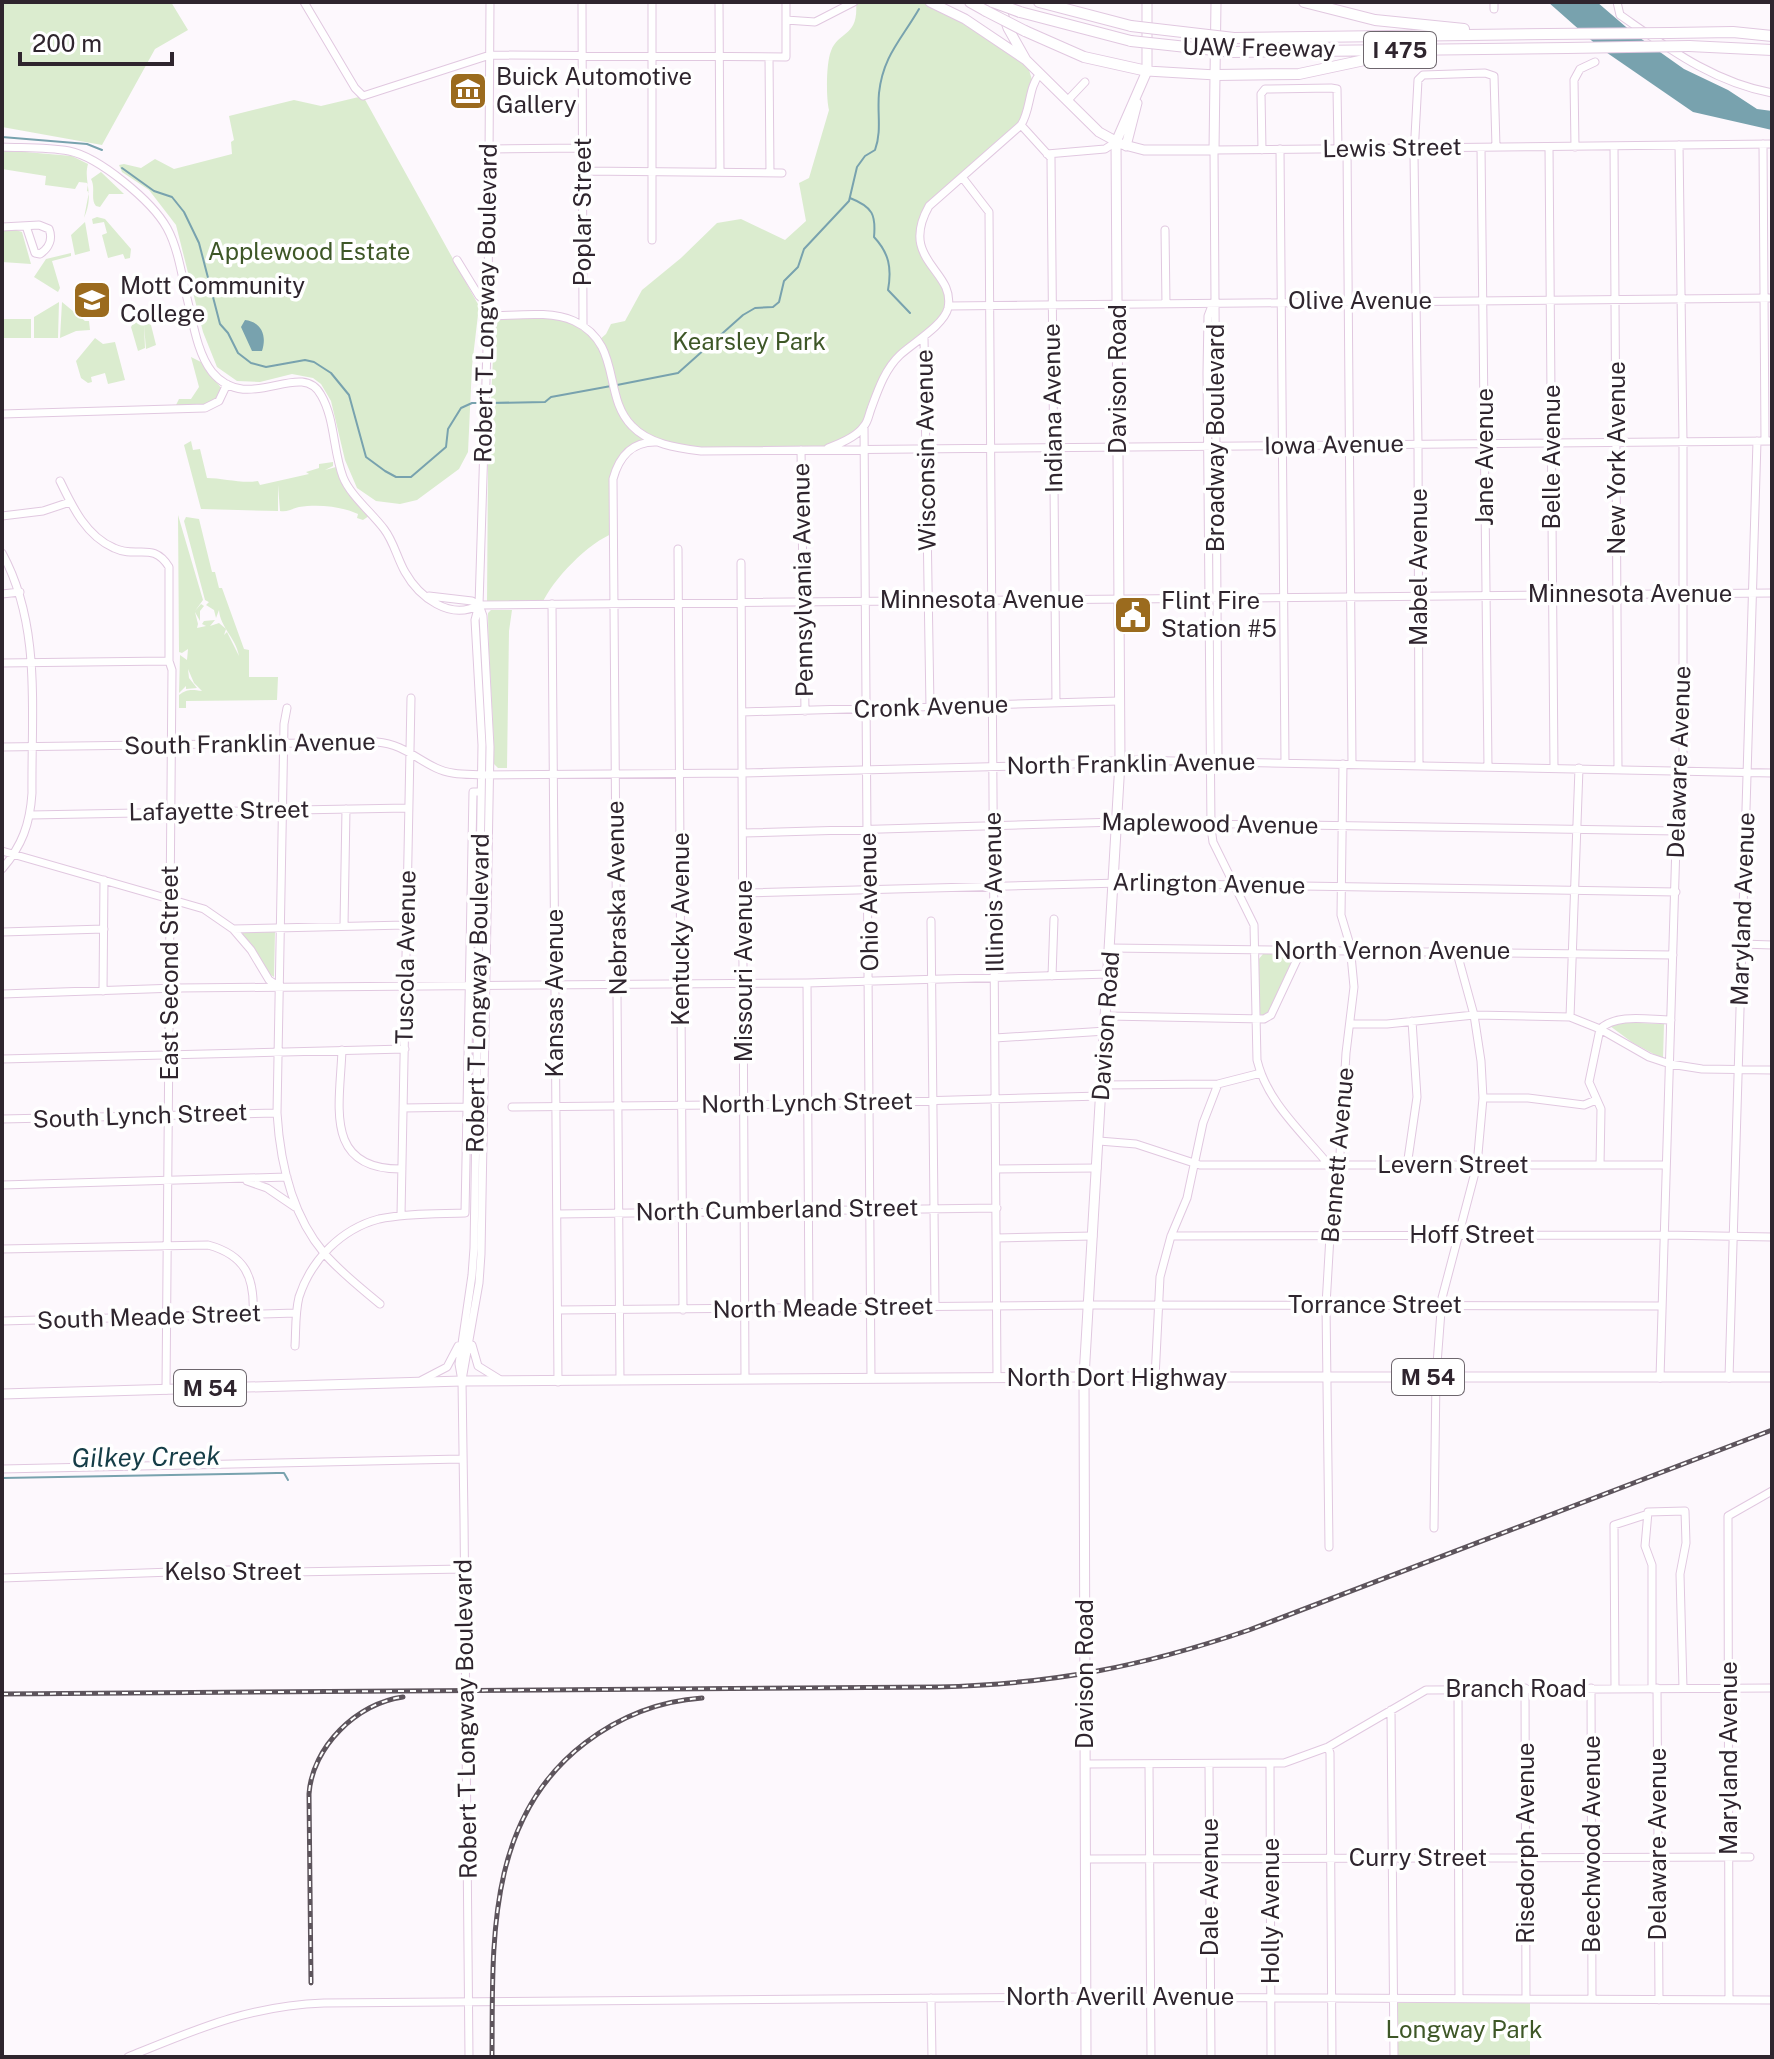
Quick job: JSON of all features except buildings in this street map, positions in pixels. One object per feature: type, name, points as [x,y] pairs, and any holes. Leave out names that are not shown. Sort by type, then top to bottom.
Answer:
[{"type":"highway","points":[[970,2],[990,6],[1025,31],[1084,57],[1147,71]]},
{"type":"highway","name":"UAW Freeway","points":[[1039,2],[1131,26],[1234,38],[1733,32],[1772,36]]},
{"type":"highway","points":[[1304,2],[1399,23],[1534,34]]},
{"type":"highway","name":"UAW Freeway","points":[[990,6],[1131,41],[1233,52],[1689,46],[1772,50]]},
{"type":"highway","points":[[1216,75],[1299,74],[1356,60],[1434,49]]},
{"type":"main road","points":[[930,2],[986,32],[1026,60]]},
{"type":"main road","points":[[999,2],[1026,60]]},
{"type":"main road","name":"Davison Road","points":[[1086,2057],[1084,1377],[1120,762],[1116,142],[1147,71],[1147,2]]},
{"type":"main road","name":"Broadway Boulevard","points":[[1214,150],[1216,2]]},
{"type":"main road","points":[[986,32],[997,29],[1005,20]]},
{"type":"main road","name":"Lewis Street","points":[[1026,60],[1094,128],[1116,142],[1151,150],[1214,150]]},
{"type":"main road","points":[[1147,71],[1216,75]]},
{"type":"main road","points":[[1126,146],[1142,87]]},
{"type":"main road","name":"North Dort Highway","points":[[462,1381],[1772,1377]]},
{"type":"main road","name":"M 54","points":[[2,1394],[462,1381]]},
{"type":"street","points":[[304,2],[355,88],[363,96],[490,55],[786,57],[786,2]]},
{"type":"street","name":"Robert T Longway Boulevard","points":[[478,987],[486,775],[483,616],[479,605],[489,277],[490,2]]},
{"type":"street","name":"Poplar Street","points":[[582,2],[583,326]]},
{"type":"street","points":[[652,2],[652,240]]},
{"type":"street","points":[[719,2],[720,172]]},
{"type":"street","points":[[786,20],[815,22],[854,2]]},
{"type":"street","points":[[1617,4],[1620,15],[1711,74],[1772,93]]},
{"type":"street","points":[[769,57],[770,173]]},
{"type":"street","points":[[1575,147],[1574,80],[1580,69],[1595,62]]},
{"type":"street","name":"Mabel Avenue","points":[[1419,766],[1415,148],[1418,80],[1427,74],[1485,73],[1494,76],[1496,147]]},
{"type":"street","points":[[824,450],[852,436],[864,426],[890,365],[924,337],[945,314],[949,306],[943,283],[922,250],[919,233],[929,206],[1021,125],[1028,111],[1033,83],[1040,74]]},
{"type":"street","points":[[1067,101],[1085,82]]},
{"type":"street","name":"Bennett Avenue","points":[[1262,150],[1261,94],[1265,89],[1337,89],[1350,301],[1352,597],[1341,915],[1351,951],[1354,987],[1326,1305],[1329,1547]]},
{"type":"street","points":[[1021,125],[1047,154],[1105,149],[1116,142]]},
{"type":"street","name":"Lewis Street","points":[[1214,150],[1768,144]]},
{"type":"street","name":"Maryland Avenue","points":[[1729,1378],[1753,594],[1765,441],[1768,144]]},
{"type":"street","name":"Delaware Avenue","points":[[1660,1378],[1678,777],[1681,771],[1683,441],[1679,145]]},
{"type":"street","name":"New York Avenue","points":[[1614,146],[1618,769]]},
{"type":"street","points":[[2,147],[75,153],[98,165],[142,199],[169,231],[204,358],[215,375],[227,384],[219,401],[205,408],[2,414]]},
{"type":"street","name":"Belle Avenue","points":[[1549,147],[1554,768]]},
{"type":"street","points":[[490,149],[583,148]]},
{"type":"street","name":"Jane Avenue","points":[[1481,148],[1488,767]]},
{"type":"street","points":[[1280,149],[1285,763]]},
{"type":"street","name":"Broadway Boulevard","points":[[1214,150],[1213,303],[1208,316],[1212,446],[1213,842],[1252,918],[1256,950],[1257,1060],[1261,1073],[1279,1106],[1328,1164]]},
{"type":"street","name":"Indiana Avenue","points":[[1047,154],[1051,158],[1056,703]]},
{"type":"street","points":[[582,171],[782,173]]},
{"type":"street","name":"Illinois Avenue","points":[[962,177],[989,212],[997,1377]]},
{"type":"street","points":[[2,227],[26,226]]},
{"type":"street","points":[[1165,230],[1166,304]]},
{"type":"street","points":[[457,260],[488,304]]},
{"type":"street","points":[[470,282],[481,285],[489,277]]},
{"type":"street","name":"Olive Avenue","points":[[949,306],[1768,298]]},
{"type":"street","points":[[488,316],[562,317],[583,326],[598,341],[608,359],[623,415],[632,427]]},
{"type":"street","name":"Wisconsin Avenue","points":[[924,337],[930,707]]},
{"type":"street","name":"Minnesota Avenue","points":[[227,384],[239,389],[256,390],[301,381],[317,389],[325,403],[345,483],[385,529],[414,586],[429,596],[433,603],[455,610],[469,610],[479,605],[552,604],[1772,593]]},
{"type":"street","name":"Ohio Avenue","points":[[864,426],[871,1378]]},
{"type":"street","name":"Iowa Avenue","points":[[632,427],[657,441],[701,451],[1765,441]]},
{"type":"street","name":"Nebraska Avenue","points":[[620,1380],[613,479],[616,468],[631,445],[632,427]]},
{"type":"street","points":[[627,452],[641,443],[657,441]]},
{"type":"street","name":"Pennsylvania Avenue","points":[[801,450],[805,711]]},
{"type":"street","points":[[2,516],[43,511],[70,502],[60,481]]},
{"type":"street","name":"East Second Street","points":[[70,502],[91,531],[111,547],[122,552],[147,551],[163,558],[169,567],[169,661],[172,670],[166,1390]]},
{"type":"street","name":"Kentucky Avenue","points":[[678,549],[683,1310]]},
{"type":"street","points":[[2,553],[20,592],[30,637],[31,663],[31,815],[25,835],[2,869]]},
{"type":"street","name":"Missouri Avenue","points":[[741,563],[745,1379]]},
{"type":"street","points":[[2,594],[20,592]]},
{"type":"street","name":"Kansas Avenue","points":[[552,604],[558,1382]]},
{"type":"street","points":[[2,663],[169,661]]},
{"type":"street","name":"Tuscola Avenue","points":[[401,1215],[411,698]]},
{"type":"street","name":"Cronk Avenue","points":[[742,712],[1119,701]]},
{"type":"street","points":[[287,708],[283,742],[277,1113],[281,1153],[297,1209],[323,1252],[380,1304]]},
{"type":"street","name":"South Franklin Avenue","points":[[2,747],[377,742],[410,751],[437,769],[454,774],[486,775]]},
{"type":"street","name":"North Franklin Avenue","points":[[486,775],[743,773],[1120,762],[1772,773]]},
{"type":"street","points":[[1570,1017],[1579,768]]},
{"type":"street","name":"Robert T Longway Boulevard","points":[[469,2057],[462,1381],[479,1283],[478,987],[481,792],[486,775]]},
{"type":"street","name":"Lafayette Street","points":[[31,815],[408,808]]},
{"type":"street","points":[[344,925],[346,809]]},
{"type":"street","name":"Maplewood Avenue","points":[[743,833],[1117,822],[1677,831]]},
{"type":"street","points":[[2,851],[204,909],[233,929],[251,950],[269,980],[280,987]]},
{"type":"street","points":[[103,991],[104,880]]},
{"type":"street","name":"Arlington Avenue","points":[[743,893],[1114,883],[1676,892]]},
{"type":"street","points":[[1052,976],[1054,919]]},
{"type":"street","points":[[931,921],[935,1306]]},
{"type":"street","points":[[233,929],[406,925]]},
{"type":"street","points":[[2,932],[104,929]]},
{"type":"street","points":[[1742,944],[1772,945]]},
{"type":"street","name":"North Vernon Avenue","points":[[1110,948],[1673,955]]},
{"type":"street","points":[[1107,1016],[1264,1019],[1271,1015],[1301,951]]},
{"type":"street","points":[[1434,1528],[1436,1377],[1441,1305],[1477,1165],[1483,1098],[1474,1015],[1457,953]]},
{"type":"street","points":[[2,994],[280,987],[807,983],[1109,974]]},
{"type":"street","points":[[807,983],[809,1308]]},
{"type":"street","points":[[295,1346],[296,1313],[306,1282],[323,1252],[357,1228],[377,1220],[401,1215],[465,1213],[478,987]]},
{"type":"street","points":[[1350,1024],[1387,1024],[1474,1015],[1570,1017],[1600,1029],[1649,1057],[1670,1064],[1702,1069],[1772,1070]]},
{"type":"street","points":[[1600,1165],[1601,1109],[1589,1082],[1600,1029],[1612,1021],[1671,1020]]},
{"type":"street","points":[[1407,1166],[1417,1097],[1412,1021]]},
{"type":"street","points":[[995,1038],[1106,1031]]},
{"type":"street","points":[[2,1059],[405,1049]]},
{"type":"street","points":[[342,1050],[339,1120],[347,1148],[360,1161],[376,1168],[402,1169]]},
{"type":"street","name":"North Lynch Street","points":[[512,1107],[996,1099],[1218,1084],[1261,1073]]},
{"type":"street","points":[[1155,1378],[1160,1277],[1171,1236],[1187,1198],[1203,1123],[1218,1084]]},
{"type":"street","points":[[1483,1098],[1528,1098],[1584,1105],[1596,1100]]},
{"type":"street","points":[[403,1108],[469,1107]]},
{"type":"street","name":"South Lynch Street","points":[[2,1119],[277,1113]]},
{"type":"street","name":"Levern Street","points":[[1099,1141],[1136,1144],[1196,1163],[1228,1166],[1666,1165]]},
{"type":"street","points":[[996,1169],[1097,1168]]},
{"type":"street","points":[[2,1185],[287,1177]]},
{"type":"street","points":[[241,1179],[267,1188],[297,1209]]},
{"type":"street","name":"North Cumberland Street","points":[[557,1214],[997,1208]]},
{"type":"street","points":[[997,1238],[1093,1236]]},
{"type":"street","name":"Hoff Street","points":[[1171,1236],[1772,1237]]},
{"type":"street","name":"Robert T Longway Boulevard","points":[[462,1381],[460,1341],[477,1242]]},
{"type":"street","points":[[2,1249],[168,1245],[208,1245],[225,1249],[247,1271],[252,1286],[253,1314]]},
{"type":"street","name":"North Meade Street","points":[[558,1310],[1088,1305]]},
{"type":"street","name":"Torrance Street","points":[[1088,1305],[1661,1306]]},
{"type":"street","name":"South Meade Street","points":[[2,1321],[296,1313]]},
{"type":"street","points":[[471,1323],[475,1361],[485,1373],[505,1381]]},
{"type":"street","points":[[417,1382],[447,1367],[460,1341]]},
{"type":"street","points":[[2,1469],[461,1459]]},
{"type":"street","name":"Maryland Avenue","points":[[1729,2000],[1728,1516],[1772,1491]]},
{"type":"street","points":[[1615,1688],[1614,1525],[1648,1512],[1685,1511],[1686,1543],[1680,1574],[1683,1688]]},
{"type":"street","name":"Delaware Avenue","points":[[1645,1515],[1645,1546],[1652,1565],[1659,2000]]},
{"type":"street","name":"Kelso Street","points":[[2,1578],[218,1570],[464,1569]]},
{"type":"street","points":[[1458,1688],[1459,1998]]},
{"type":"street","name":"Risedorph Avenue","points":[[1525,1688],[1526,1999]]},
{"type":"street","name":"Beechwood Avenue","points":[[1591,1688],[1592,1999]]},
{"type":"street","name":"Branch Road","points":[[1086,1764],[1284,1763],[1328,1747],[1426,1690],[1772,1688]]},
{"type":"street","points":[[1391,1710],[1394,2057]]},
{"type":"street","points":[[1328,1747],[1332,2057]]},
{"type":"street","name":"Holly Avenue","points":[[1270,1764],[1271,2057]]},
{"type":"street","points":[[1149,1765],[1151,2057]]},
{"type":"street","name":"Dale Avenue","points":[[1209,1765],[1211,2057]]},
{"type":"street","name":"Curry Street","points":[[1086,1859],[1750,1857]]},
{"type":"street","name":"North Averill Avenue","points":[[128,2057],[220,2020],[274,2007],[324,2003],[1087,1997],[1772,2000]]},
{"type":"street","points":[[931,1998],[932,2057]]},
{"type":"green space","points":[[2,2],[171,2],[188,30],[155,49],[102,145],[2,127]]},
{"type":"green space","name":"Kearsley Park","points":[[856,2],[929,2],[1026,60],[1033,83],[1024,121],[929,206],[920,240],[946,290],[945,314],[890,365],[864,426],[824,450],[701,451],[657,441],[635,445],[616,468],[614,533],[572,563],[542,604],[487,605],[488,463],[495,316],[562,317],[598,341],[611,324],[625,321],[642,290],[717,223],[741,219],[785,240],[806,221],[799,183],[809,178],[829,110],[827,80],[831,51],[834,44],[852,28]]},
{"type":"green space","name":"Applewood Estate","points":[[363,96],[479,306],[472,366],[468,452],[459,469],[417,500],[400,504],[376,501],[357,488],[345,460],[331,401],[321,384],[313,378],[292,374],[260,382],[237,381],[217,367],[203,332],[176,225],[149,190],[122,172],[119,165],[141,168],[155,159],[174,169],[232,154],[231,142],[234,140],[229,116],[294,100],[321,106]]},
{"type":"green space","points":[[2,150],[72,156],[88,164],[88,183],[79,182],[75,189],[45,185],[46,176],[2,169]]},
{"type":"green space","points":[[101,172],[124,194],[109,194],[100,207],[94,203],[91,179]]},
{"type":"green space","points":[[92,219],[105,219],[131,249],[130,258],[125,259],[123,254],[108,258],[102,235],[107,233],[104,222],[93,224]]},
{"type":"green space","points":[[85,222],[90,251],[75,255],[71,235]]},
{"type":"green space","points":[[2,230],[22,232],[31,264],[2,262]]},
{"type":"green space","points":[[71,253],[71,256],[52,261],[60,288],[58,292],[34,277],[46,259]]},
{"type":"green space","points":[[91,283],[94,284],[102,313],[87,317],[75,309],[74,298]]},
{"type":"green space","points":[[59,302],[58,338],[34,338],[34,317]]},
{"type":"green space","points":[[62,302],[89,321],[90,330],[76,331],[60,338]]},
{"type":"green space","points":[[2,319],[31,319],[31,338],[2,338]]},
{"type":"green space","points":[[141,320],[151,325],[156,345],[146,349],[144,325],[145,348],[138,351],[131,327]]},
{"type":"green space","points":[[95,338],[103,344],[115,342],[125,380],[108,384],[105,373],[91,377],[92,382],[88,383],[81,378],[76,361]]},
{"type":"green space","points":[[191,357],[201,362],[222,389],[215,402],[204,406],[175,407],[179,399],[191,399],[199,387]]},
{"type":"green space","points":[[191,441],[193,450],[200,449],[207,478],[258,481],[260,485],[309,474],[306,472],[319,468],[319,464],[333,462],[333,466],[325,470],[336,467],[341,482],[369,516],[363,520],[351,511],[321,506],[280,511],[278,485],[278,511],[201,509],[184,445]]},
{"type":"green space","points":[[178,515],[203,600],[195,611],[201,604],[204,606],[200,611],[200,621],[195,612],[197,628],[206,626],[202,624],[204,621],[215,620],[210,626],[219,623],[226,629],[224,635],[227,632],[239,656],[219,610],[216,618],[214,610],[206,605],[209,602],[205,600],[184,521],[186,517],[199,519],[212,572],[215,572],[219,588],[222,588],[244,649],[249,650],[249,677],[278,677],[277,700],[186,701],[186,708],[179,708],[179,695],[188,690],[202,691],[194,683],[188,669],[189,678],[197,688],[186,689],[186,686],[179,693],[180,655],[187,660],[188,649],[179,652]]},
{"type":"green space","points":[[491,610],[512,610],[507,768],[498,768],[494,764],[488,632],[488,613]]},
{"type":"green space","points":[[244,931],[275,931],[274,977],[242,935]]},
{"type":"green space","points":[[1263,954],[1291,954],[1294,958],[1270,1011],[1262,1016],[1259,1013],[1258,960]]},
{"type":"green space","points":[[1615,1022],[1664,1024],[1663,1059],[1610,1026]]},
{"type":"green space","name":"Longway Park","points":[[1397,2003],[1530,2003],[1530,2057],[1397,2057]]},
{"type":"water","points":[[1548,2],[1597,2],[1633,33],[1684,69],[1728,90],[1757,109],[1772,111],[1772,130],[1693,112],[1600,48]]},
{"type":"water","points":[[245,320],[256,324],[262,331],[262,351],[252,351],[241,327]]},
{"type":"waterway","name":"Gilkey Creek","points":[[617,385],[678,373],[743,315],[755,308],[773,307],[779,302],[784,281],[798,267],[804,249],[849,201],[857,167],[865,156],[875,150],[884,69],[919,9]]},
{"type":"waterway","name":"Gilkey Creek","points":[[2,137],[87,144],[102,150]]},
{"type":"waterway","name":"Gilkey Creek","points":[[122,168],[154,191],[172,197],[184,212],[199,243],[220,324],[238,353],[251,363],[266,367],[305,360],[331,373],[349,395],[366,457],[385,471],[396,477],[411,477],[446,447],[448,429],[461,408],[472,403],[483,403]]},
{"type":"waterway","points":[[850,198],[864,205],[871,213],[874,237],[888,261],[888,290],[910,313]]},
{"type":"waterway","name":"Gilkey Creek","points":[[489,403],[545,402],[551,397],[611,386]]},
{"type":"waterway","name":"Gilkey Creek","points":[[2,1478],[284,1473],[288,1480]]},
{"type":"railway","points":[[2,1694],[938,1687],[1058,1677],[1133,1664],[1249,1630],[1772,1430]]},
{"type":"railway","points":[[311,1983],[309,1794],[312,1777],[318,1760],[340,1730],[369,1708],[403,1697]]},
{"type":"railway","points":[[492,2057],[495,1928],[501,1886],[512,1846],[528,1808],[552,1774],[598,1734],[626,1718],[655,1707],[702,1698]]},
{"type":"place","name":"Buick Automotive Gallery","points":[[468,91]]},
{"type":"place","name":"Mott Community College","points":[[92,300]]},
{"type":"place","name":"Flint Fire Station #5","points":[[1133,615]]}]
